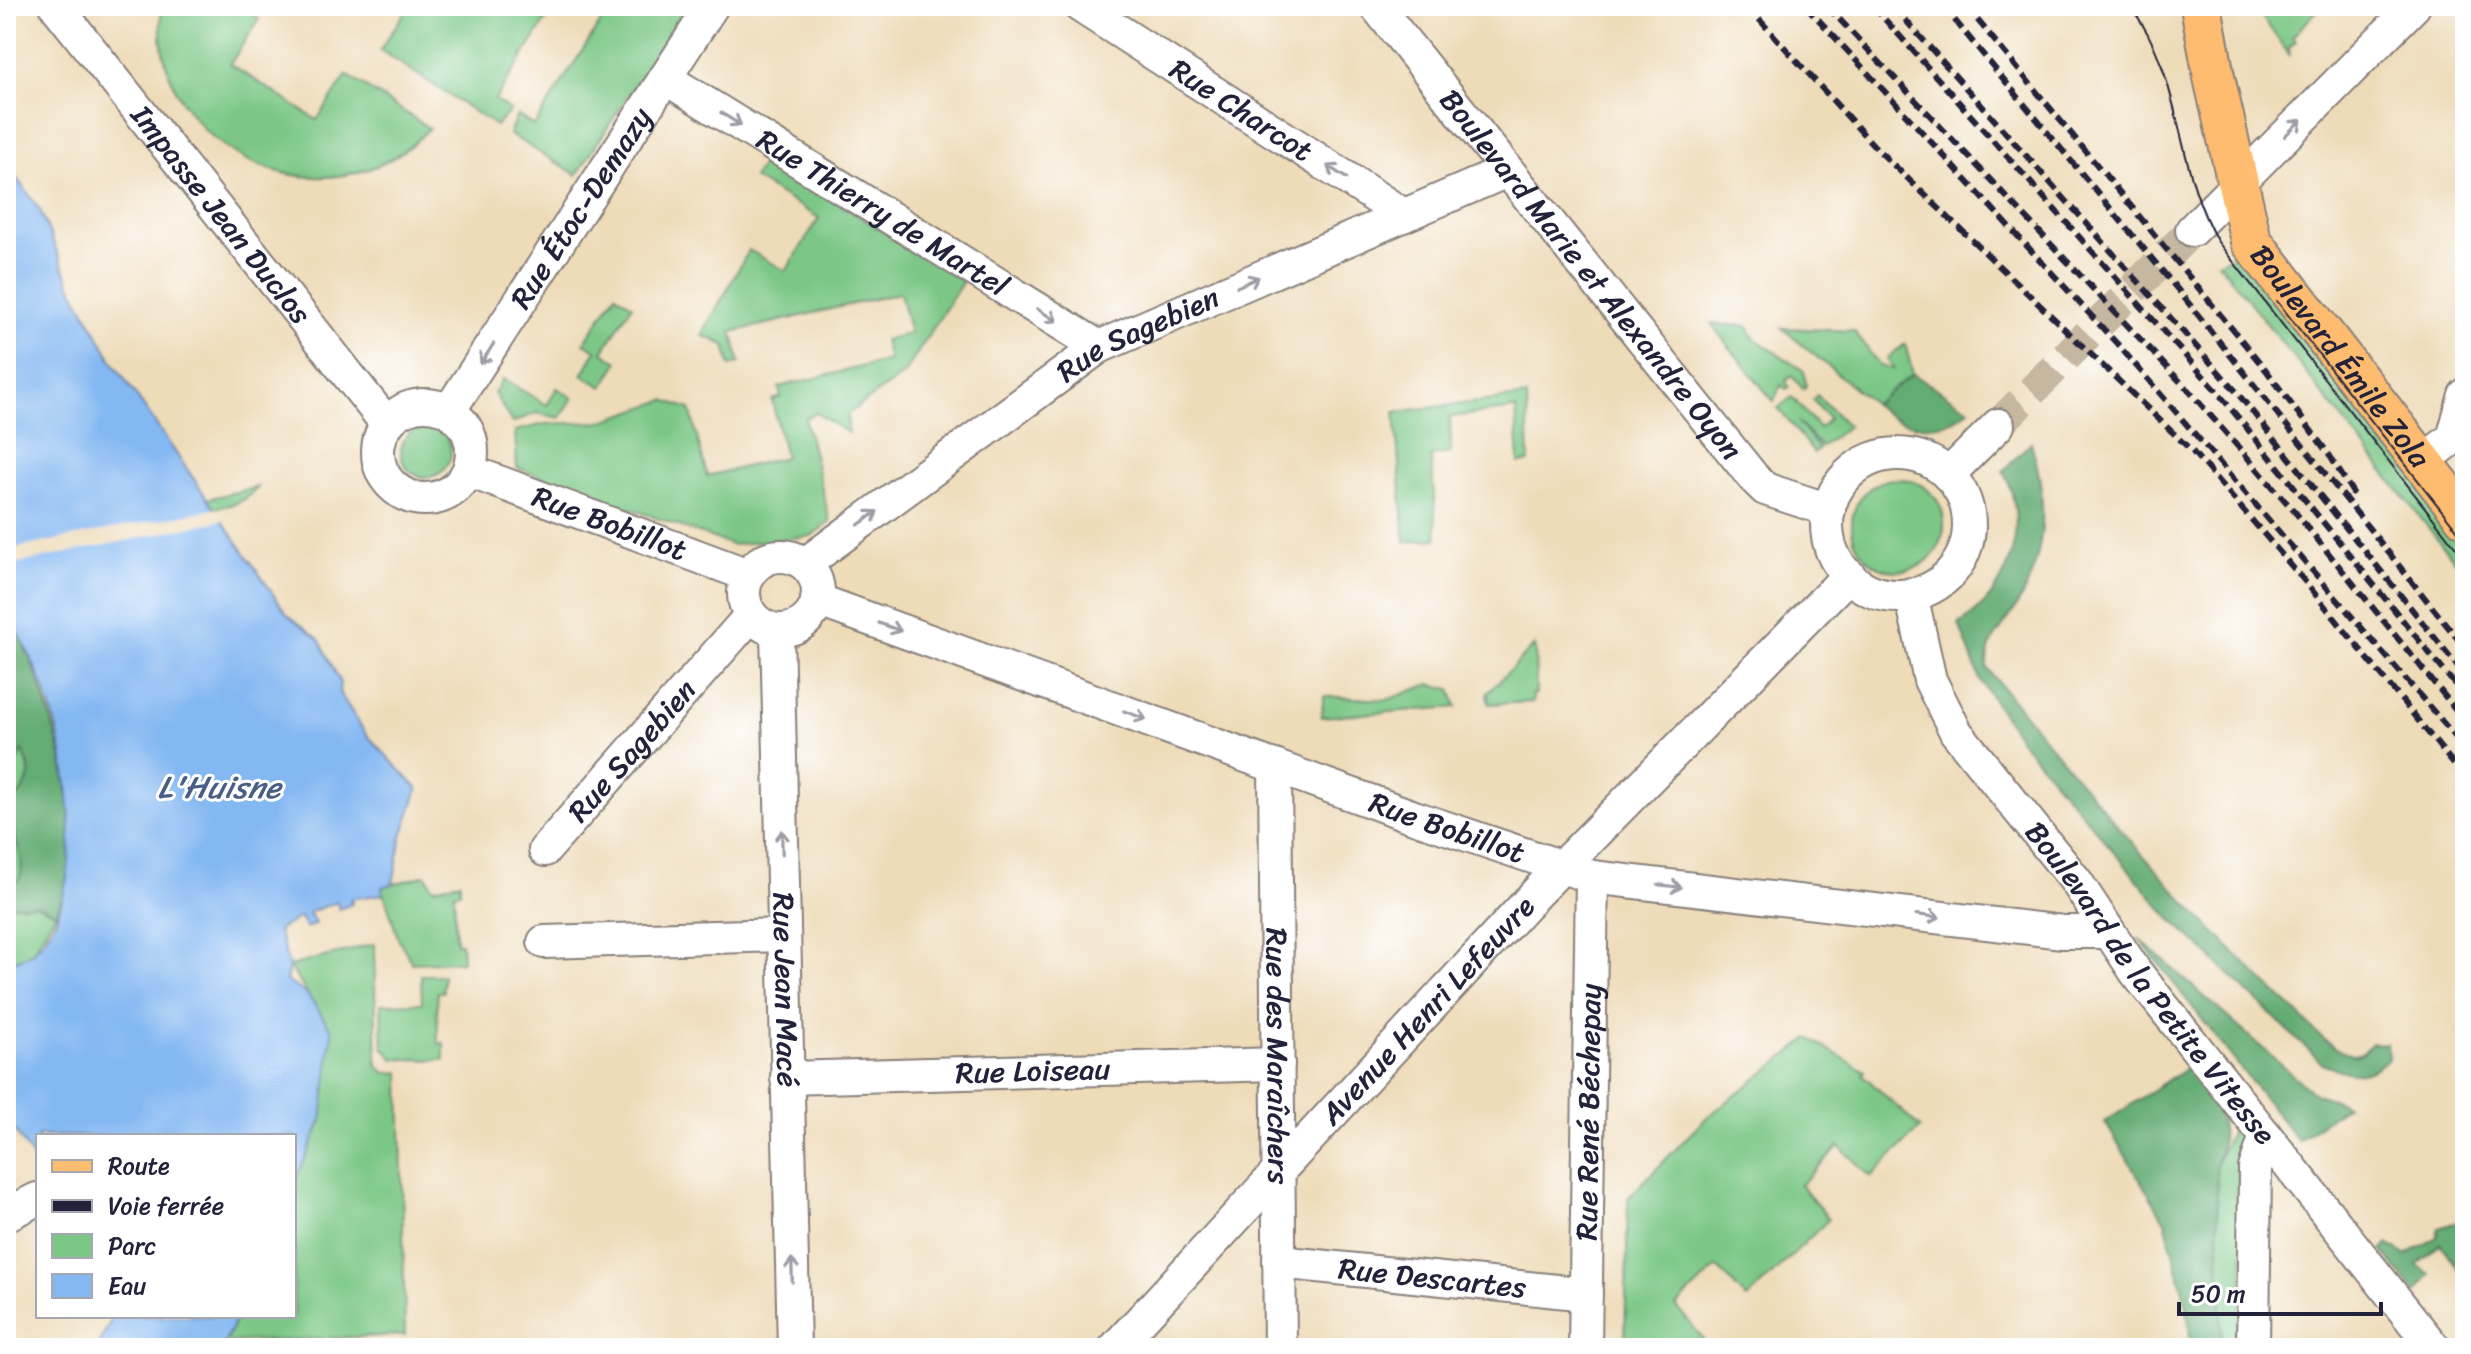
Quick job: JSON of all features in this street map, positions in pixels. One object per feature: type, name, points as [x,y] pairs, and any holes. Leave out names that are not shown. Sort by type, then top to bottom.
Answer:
[{"type":"main road","name":"Boulevard Émile Zola","points":[[2201,7],[2251,241],[2465,517]]},
{"type":"street","name":"Impasse Jean Duclos","points":[[56,6],[387,424]]},
{"type":"street","name":"Rue Étoc-Demazy","points":[[449,411],[712,6]]},
{"type":"street","name":"Rue Charcot","points":[[1080,6],[1402,214]]},
{"type":"street","name":"Boulevard Marie et Alexandre Oyon","points":[[1376,6],[1753,477],[1765,489],[1829,510]]},
{"type":"street","points":[[2192,230],[2414,6]]},
{"type":"street","name":"Rue Thierry de Martel","points":[[665,78],[1099,347]]},
{"type":"street","name":"Rue Sagebien","points":[[805,564],[1099,347],[1507,171]]},
{"type":"street","points":[[2422,462],[2459,438],[2465,395]]},
{"type":"street","points":[[416,405],[449,411],[464,424],[472,441],[469,471],[455,489],[437,498],[418,499],[403,494],[387,480],[378,457],[379,440],[387,424],[401,411],[416,405]]},
{"type":"street","points":[[1948,475],[1998,425]]},
{"type":"street","points":[[1881,456],[1915,457],[1948,475],[1965,505],[1966,543],[1947,576],[1932,587],[1911,594],[1879,593],[1849,575],[1829,543],[1829,510],[1845,477],[1866,461],[1881,456]]},
{"type":"street","name":"Rue Bobillot","points":[[469,471],[748,575]]},
{"type":"street","points":[[770,557],[794,558],[805,564],[815,579],[817,600],[811,615],[802,624],[764,622],[744,592],[748,575],[770,557]]},
{"type":"street","name":"Avenue Henri Lefeuvre","points":[[1115,1348],[1561,867],[1849,575]]},
{"type":"street","name":"Boulevard de la Petite Vitesse","points":[[1911,594],[1930,680],[1956,732],[2076,881],[2107,932],[2434,1348]]},
{"type":"street","name":"Rue Bobillot","points":[[817,600],[1592,877],[2063,932],[2107,932]]},
{"type":"street","name":"Rue Sagebien","points":[[545,850],[764,622]]},
{"type":"street","name":"Rue Jean Macé","points":[[764,622],[784,935],[794,1348]]},
{"type":"street","name":"Rue des Maraîchers","points":[[1275,766],[1280,1348]]},
{"type":"street","name":"Rue René Béchepay","points":[[1585,1348],[1592,877]]},
{"type":"street","points":[[544,942],[784,935]]},
{"type":"street","name":"Rue Loiseau","points":[[787,1078],[1278,1064]]},
{"type":"street","points":[[2253,1348],[2255,1168],[2266,1136]]},
{"type":"street","points":[[6,1215],[36,1200]]},
{"type":"street","name":"Rue Descartes","points":[[1279,1262],[1586,1294]]},
{"type":"green space","points":[[162,6],[239,6],[259,19],[230,64],[317,120],[347,75],[429,128],[389,160],[344,175],[297,176],[252,162],[213,137],[182,102],[164,57]]},
{"type":"green space","points":[[409,6],[555,6],[495,100],[510,111],[496,126],[380,50]]},
{"type":"green space","points":[[611,6],[670,6],[681,13],[577,175],[509,134],[517,115],[534,126]]},
{"type":"green space","points":[[2322,6],[2292,37],[2296,41],[2289,48],[2290,56],[2255,7]]},
{"type":"green space","points":[[766,158],[963,281],[904,374],[848,414],[848,433],[816,413],[805,418],[830,522],[811,536],[732,545],[517,468],[515,431],[545,424],[600,422],[665,400],[690,409],[707,476],[785,457],[772,400],[781,397],[779,387],[889,360],[884,340],[910,333],[900,293],[732,332],[740,363],[730,366],[725,345],[702,335],[749,250],[786,271],[819,218],[753,178]]},
{"type":"green space","points":[[2246,249],[2465,528],[2465,574],[2218,262]]},
{"type":"green space","points":[[616,294],[632,305],[603,352],[618,362],[603,387],[582,375],[596,350],[584,343]]},
{"type":"green space","points":[[1711,324],[1747,326],[1754,338],[1804,371],[1806,386],[1803,389],[1792,376],[1786,381],[1789,387],[1786,389],[1781,385],[1774,402]]},
{"type":"green space","points":[[1782,328],[1854,331],[1880,366],[1894,369],[1887,359],[1905,344],[1913,374],[1874,404]]},
{"type":"green space","points":[[1913,374],[1969,409],[1947,423],[1922,426],[1896,419],[1874,404]]},
{"type":"green space","points":[[503,379],[547,405],[557,388],[573,398],[560,418],[536,413],[512,423],[494,393]]},
{"type":"green space","points":[[1817,395],[1848,426],[1821,447],[1798,422],[1819,449],[1814,453],[1778,408],[1792,397],[1819,428],[1829,419],[1813,400]]},
{"type":"green space","points":[[1527,396],[1529,462],[1519,463],[1516,409],[1450,417],[1451,453],[1431,456],[1437,539],[1405,542],[1395,412]]},
{"type":"green space","points":[[426,427],[444,434],[451,452],[444,470],[426,477],[408,470],[401,452],[408,434]]},
{"type":"green space","points":[[2031,442],[2041,486],[2039,548],[2026,589],[1992,643],[1987,668],[2170,886],[2319,1035],[2335,1048],[2352,1055],[2366,1050],[2372,1043],[2387,1044],[2388,1059],[2372,1070],[2350,1073],[2324,1065],[2168,916],[2020,740],[1980,680],[1959,624],[1977,611],[1992,594],[2011,556],[2015,513],[2003,471]]},
{"type":"green space","points":[[1898,479],[1916,482],[1931,492],[1941,507],[1944,525],[1941,543],[1931,558],[1916,568],[1898,571],[1880,568],[1865,558],[1855,543],[1852,525],[1855,507],[1865,492],[1880,482]]},
{"type":"green space","points":[[258,487],[243,500],[227,506],[214,508],[206,499]]},
{"type":"green space","points":[[6,610],[22,641],[51,717],[68,801],[70,842],[67,880],[56,913],[37,905],[10,905],[6,911],[6,886],[19,880],[22,863],[13,828],[13,808],[29,772],[22,750],[11,773],[6,773]]},
{"type":"green space","points":[[1535,645],[1536,694],[1533,694],[1533,702],[1489,704],[1487,693]]},
{"type":"green space","points":[[1430,684],[1451,689],[1457,707],[1321,717],[1324,696],[1387,700]]},
{"type":"green space","points":[[22,749],[28,763],[28,782],[16,800],[12,819],[22,863],[19,880],[6,886],[6,773],[11,773]]},
{"type":"green space","points":[[426,875],[433,888],[460,882],[460,892],[454,893],[456,943],[461,943],[462,961],[412,963],[398,938],[382,887]]},
{"type":"green space","points":[[10,905],[37,905],[56,913],[32,953],[6,964],[6,911]]},
{"type":"green space","points":[[2138,938],[2312,1092],[2347,1105],[2298,1141]]},
{"type":"green space","points":[[374,944],[377,1065],[385,1073],[400,1072],[405,1335],[226,1342],[236,1318],[296,1318],[296,1179],[322,1120],[332,1031],[289,966]]},
{"type":"green space","points":[[421,975],[443,975],[443,992],[437,992],[438,1043],[444,1043],[444,1060],[394,1059],[383,1047],[381,1004],[422,1003]]},
{"type":"green space","points":[[1809,1038],[1865,1071],[1863,1075],[1920,1128],[1871,1177],[1839,1146],[1800,1185],[1829,1219],[1747,1299],[1717,1267],[1676,1306],[1704,1340],[1696,1348],[1625,1348],[1628,1198],[1706,1118]]},
{"type":"green space","points":[[2187,1067],[2213,1101],[2221,1122],[2221,1148],[2216,1164],[2222,1348],[2191,1348],[2187,1307],[2165,1221],[2105,1122]]},
{"type":"green space","points":[[2233,1126],[2245,1141],[2242,1348],[2222,1348],[2216,1164]]},
{"type":"green space","points":[[2458,1222],[2463,1227],[2465,1277],[2440,1244],[2417,1265],[2430,1274],[2416,1293],[2382,1251],[2388,1244],[2406,1255],[2437,1237],[2438,1228]]},
{"type":"water","name":"L'Huisne","points":[[6,164],[40,210],[71,286],[113,362],[287,614],[319,639],[340,682],[339,692],[366,734],[418,789],[402,836],[393,884],[382,887],[384,894],[350,899],[352,904],[339,909],[337,902],[309,912],[315,924],[306,928],[300,917],[278,930],[289,966],[286,981],[307,994],[332,1031],[322,1120],[296,1179],[296,1134],[36,1134],[36,1162],[6,1118],[6,964],[34,951],[50,929],[61,903],[68,873],[70,841],[66,777],[55,722],[34,664],[6,610]]},
{"type":"water","points":[[112,1318],[236,1318],[222,1348],[97,1348]]},
{"type":"pier","points":[[218,508],[228,519],[6,566],[6,550]]},
{"type":"tunnel","points":[[1998,425],[2192,230]]},
{"type":"tram line","points":[[2130,6],[2160,61],[2194,184],[2218,242],[2465,559]]},
{"type":"tram line","points":[[2277,301],[2465,540]]},
{"type":"railway","points":[[1747,6],[1877,149],[2192,451],[2302,578],[2465,778]]},
{"type":"railway","points":[[1806,6],[2120,347],[2465,748]]},
{"type":"railway","points":[[1827,6],[2190,392],[2295,512],[2465,721]]},
{"type":"railway","points":[[1873,6],[2215,389],[2465,697]]},
{"type":"railway","points":[[1893,6],[2234,389],[2465,675]]},
{"type":"railway","points":[[1943,6],[2178,290],[2465,648]]},
{"type":"railway","points":[[1966,6],[2266,370],[2330,456],[2356,498]]}]
